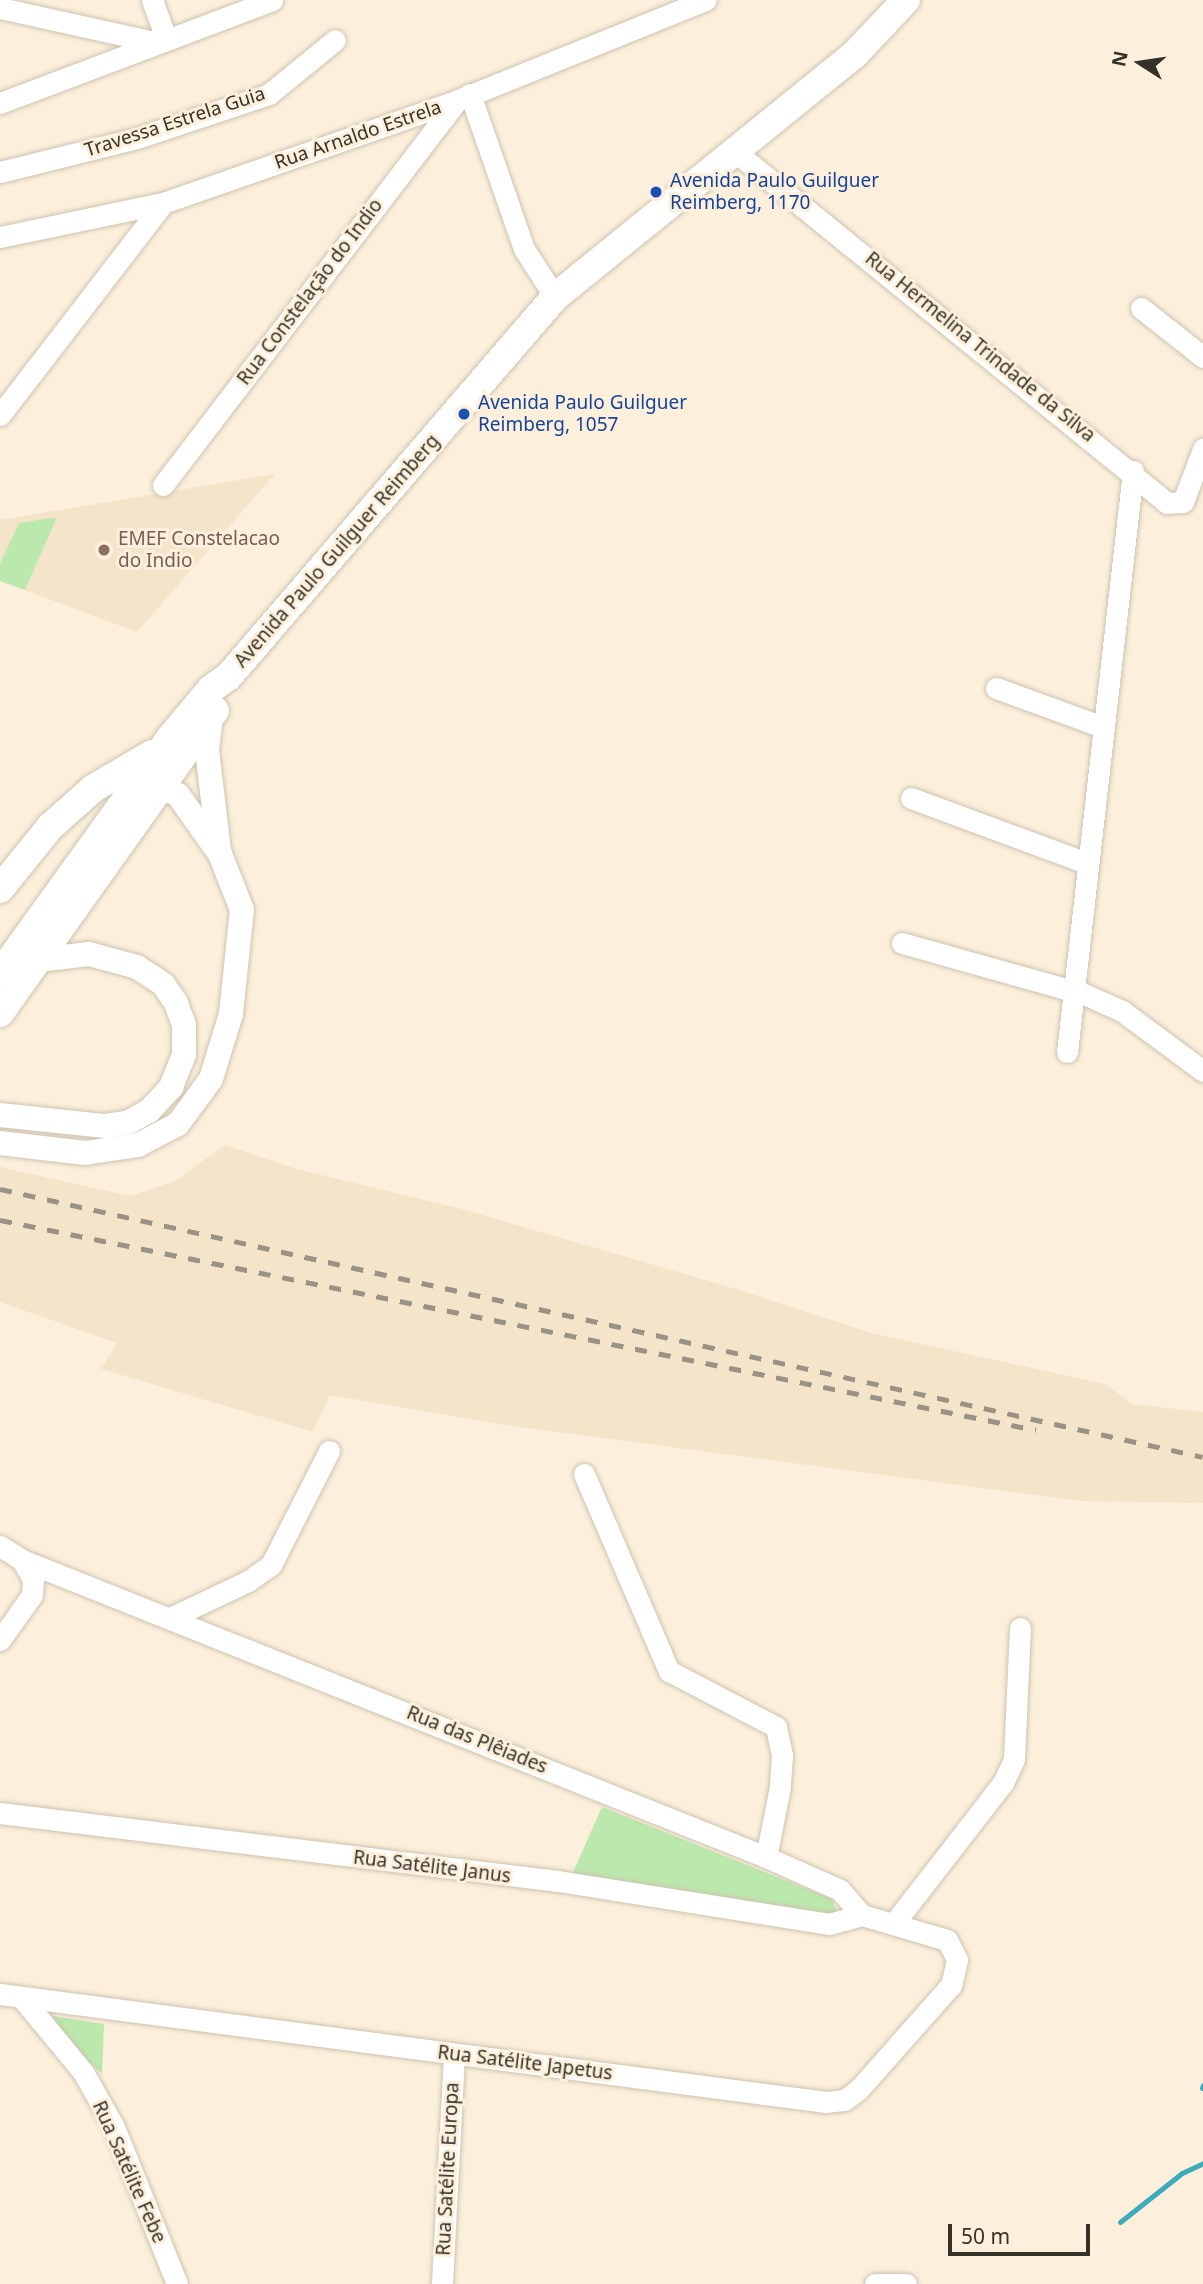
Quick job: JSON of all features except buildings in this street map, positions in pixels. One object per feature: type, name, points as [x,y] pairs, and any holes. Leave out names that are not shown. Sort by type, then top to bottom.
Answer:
[{"type":"main road","name":"Avenida Paulo Guilguer Reimberg","points":[[0,1013],[19,966],[163,748],[211,689],[229,676],[555,297],[733,149],[856,53],[906,0]]},
{"type":"main road","name":"Avenida Paulo Guilguer Reimberg","points":[[143,777],[211,717],[229,676]]},
{"type":"main road","points":[[0,889],[50,827],[94,788],[143,777]]},
{"type":"street","points":[[152,0],[160,40]]},
{"type":"street","points":[[0,103],[160,40],[272,0]]},
{"type":"street","name":"Rua Arnaldo Estrela","points":[[0,237],[163,203],[464,97],[706,0]]},
{"type":"street","points":[[0,8],[160,40]]},
{"type":"street","name":"Travessa Estrela Guia","points":[[0,173],[137,138],[269,94],[335,40]]},
{"type":"street","points":[[464,97],[524,249],[555,297]]},
{"type":"street","name":"Rua Constelação do Indio","points":[[163,485],[464,97]]},
{"type":"street","name":"Rua Hermelina Trindade da Silva","points":[[733,149],[1133,471],[1167,503],[1177,505],[1183,502],[1203,449]]},
{"type":"street","points":[[0,415],[163,203]]},
{"type":"street","points":[[1141,309],[1203,357]]},
{"type":"street","points":[[1067,1052],[1133,471]]},
{"type":"street","points":[[996,688],[1103,727]]},
{"type":"street","points":[[211,717],[207,750],[220,855]]},
{"type":"street","points":[[0,1143],[85,1153],[138,1145],[178,1124],[211,1079],[230,1014],[242,910],[220,855],[178,795],[143,777]]},
{"type":"street","points":[[911,798],[1087,863]]},
{"type":"street","points":[[902,943],[1074,991],[1122,1011],[1203,1072]]},
{"type":"street","points":[[0,1115],[105,1126],[129,1122],[149,1111],[171,1087],[184,1054],[184,1025],[176,1003],[163,984],[137,967],[89,954],[19,966]]},
{"type":"street","points":[[172,1618],[248,1581],[271,1565],[330,1451]]},
{"type":"street","points":[[584,1474],[669,1671],[765,1717],[776,1727],[782,1755],[780,1787],[766,1857]]},
{"type":"street","name":"Rua das Plêiades","points":[[0,1546],[22,1560],[766,1857],[841,1890],[862,1915]]},
{"type":"street","points":[[0,1640],[32,1595],[33,1579],[22,1560]]},
{"type":"street","points":[[862,1915],[895,1922],[1003,1783],[1014,1759],[1020,1629]]},
{"type":"street","name":"Rua Satélite Janus","points":[[0,1813],[558,1881],[829,1924],[862,1915]]},
{"type":"street","name":"Rua Satélite Japetus","points":[[0,1994],[826,2102],[844,2100],[858,2091],[951,1985],[957,1960],[947,1940],[895,1922]]},
{"type":"street","name":"Rua Satélite Febe","points":[[22,1998],[83,2072],[114,2127],[177,2284]]},
{"type":"street","name":"Rua Satélite Europa","points":[[442,2284],[454,2055]]},
{"type":"street","points":[[875,2284],[906,2284]]},
{"type":"shaded area","name":"EMEF Constelacao do Indio","points":[[275,474],[137,632],[0,581],[0,520]]},
{"type":"shaded area","points":[[225,1145],[297,1169],[462,1209],[733,1288],[871,1333],[1105,1384],[1132,1404],[1203,1412],[1203,1503],[1081,1501],[504,1425],[330,1395],[313,1432],[101,1369],[117,1343],[0,1302],[0,1167],[130,1196],[175,1181]]},
{"type":"green space","points":[[57,517],[25,590],[0,581],[0,564],[19,523]]},
{"type":"green space","points":[[602,1807],[832,1899],[838,1915],[570,1879]]},
{"type":"green space","points":[[53,2016],[104,2024],[102,2074],[50,2025]]},
{"type":"waterway","points":[[1120,2222],[1182,2173],[1203,2163]]},
{"type":"railway","points":[[0,1189],[1203,1457]]},
{"type":"railway","points":[[0,1220],[1036,1430]]},
{"type":"place","name":"Avenida Paulo Guilguer Reimberg, 1170","points":[[656,192]]},
{"type":"place","name":"Avenida Paulo Guilguer Reimberg, 1057","points":[[464,414]]},
{"type":"place","name":"EMEF Constelacao do Indio","points":[[104,550]]}]
